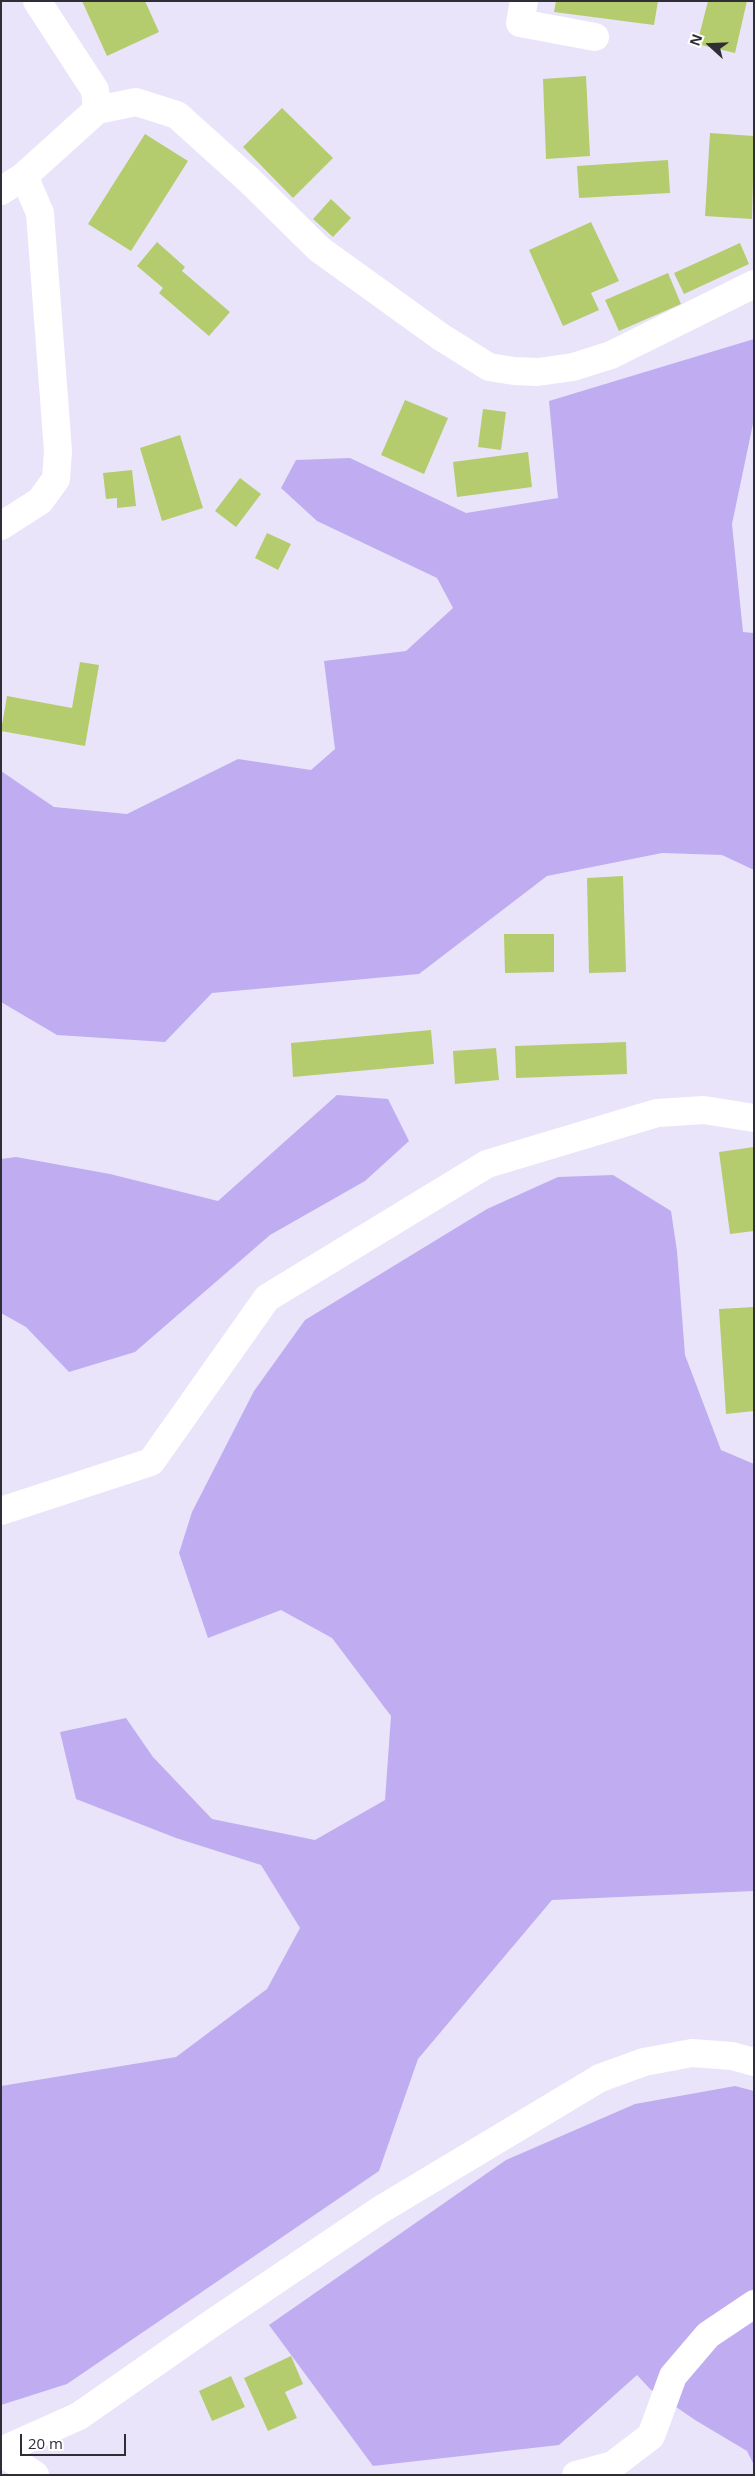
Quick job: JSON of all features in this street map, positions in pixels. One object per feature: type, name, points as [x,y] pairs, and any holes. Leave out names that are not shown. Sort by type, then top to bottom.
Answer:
[{"type":"street","points":[[38,1],[96,90],[97,110]]},
{"type":"street","points":[[524,1],[520,24],[595,37]]},
{"type":"street","points":[[1,191],[24,176],[97,110],[136,102],[177,115],[249,180],[319,249],[441,337],[489,367],[538,372],[573,367],[602,358],[754,284]]},
{"type":"street","points":[[1,526],[40,502],[56,480],[58,450],[40,213],[24,176]]},
{"type":"street","points":[[1,1511],[150,1462],[267,1298],[487,1164],[657,1113],[704,1110],[754,1118]]},
{"type":"street","points":[[1,2452],[79,2416],[380,2210],[600,2078],[644,2062],[692,2053],[732,2056],[754,2062]]},
{"type":"street","points":[[576,2475],[613,2465],[651,2436],[673,2376],[708,2335],[754,2304]]},
{"type":"street","points":[[1,2452],[35,2475]]},
{"type":"shaded area","points":[[754,339],[754,419],[732,524],[743,632],[754,633],[754,870],[722,855],[662,853],[547,876],[419,974],[212,993],[165,1042],[57,1035],[1,1002],[1,771],[54,807],[127,814],[238,759],[311,770],[335,749],[324,661],[406,651],[453,608],[437,578],[317,521],[281,488],[296,460],[350,458],[466,513],[558,498],[549,401]]},
{"type":"shaded area","points":[[337,1095],[388,1099],[409,1141],[365,1181],[270,1235],[135,1352],[69,1372],[26,1327],[1,1313],[1,1159],[16,1157],[110,1174],[218,1201]]},
{"type":"shaded area","points":[[613,1175],[671,1211],[677,1251],[685,1355],[721,1450],[754,1464],[754,1891],[552,1900],[418,2059],[379,2171],[67,2384],[1,2405],[1,2086],[176,2057],[267,1989],[300,1928],[261,1865],[176,1838],[76,1799],[60,1732],[126,1718],[153,1757],[212,1819],[315,1840],[385,1800],[391,1716],[332,1638],[281,1610],[208,1638],[179,1553],[192,1512],[254,1391],[305,1320],[487,1209],[558,1177]]},
{"type":"shaded area","points":[[735,2086],[754,2091],[754,2465],[747,2451],[695,2420],[650,2389],[637,2375],[559,2445],[373,2466],[269,2325],[506,2160],[635,2104]]},
{"type":"building","points":[[82,1],[145,1],[159,32],[107,56]]},
{"type":"building","points":[[556,1],[658,1],[654,25],[554,12]]},
{"type":"building","points":[[708,1],[747,1],[735,53],[697,44]]},
{"type":"building","points":[[586,76],[590,156],[546,159],[543,79]]},
{"type":"building","points":[[282,108],[333,158],[293,198],[243,147]]},
{"type":"building","points":[[710,133],[754,136],[752,219],[705,216]]},
{"type":"building","points":[[145,134],[188,161],[131,251],[88,224]]},
{"type":"building","points":[[668,160],[670,193],[579,198],[577,166]]},
{"type":"building","points":[[331,199],[351,218],[333,237],[313,219]]},
{"type":"building","points":[[591,222],[619,281],[591,293],[599,310],[563,326],[529,250]]},
{"type":"building","points":[[157,242],[185,267],[182,271],[230,312],[209,336],[159,293],[163,288],[137,266]]},
{"type":"building","points":[[740,243],[749,264],[684,294],[674,273]]},
{"type":"building","points":[[668,273],[681,304],[619,331],[605,300]]},
{"type":"building","points":[[405,400],[448,418],[424,474],[381,455]]},
{"type":"building","points":[[483,409],[506,412],[501,450],[478,447]]},
{"type":"building","points":[[180,435],[203,508],[162,521],[140,448]]},
{"type":"building","points":[[528,452],[532,487],[457,497],[453,462]]},
{"type":"building","points":[[132,470],[136,506],[117,508],[117,498],[106,499],[103,473]]},
{"type":"building","points":[[240,478],[261,494],[236,527],[215,511]]},
{"type":"building","points":[[267,533],[291,544],[278,570],[255,558]]},
{"type":"building","points":[[80,662],[99,665],[85,746],[1,731],[7,696],[72,708]]},
{"type":"building","points":[[623,876],[626,972],[589,973],[587,878]]},
{"type":"building","points":[[504,934],[554,934],[554,972],[505,973]]},
{"type":"building","points":[[431,1030],[434,1064],[293,1077],[291,1043]]},
{"type":"building","points":[[626,1042],[627,1074],[516,1078],[515,1046]]},
{"type":"building","points":[[496,1048],[499,1080],[455,1084],[453,1051]]},
{"type":"building","points":[[754,1147],[754,1231],[730,1234],[719,1152]]},
{"type":"building","points":[[754,1307],[754,1411],[726,1414],[719,1309]]},
{"type":"building","points":[[291,2356],[303,2384],[285,2392],[297,2418],[268,2431],[244,2378]]},
{"type":"building","points":[[231,2376],[245,2407],[212,2421],[199,2391]]}]
